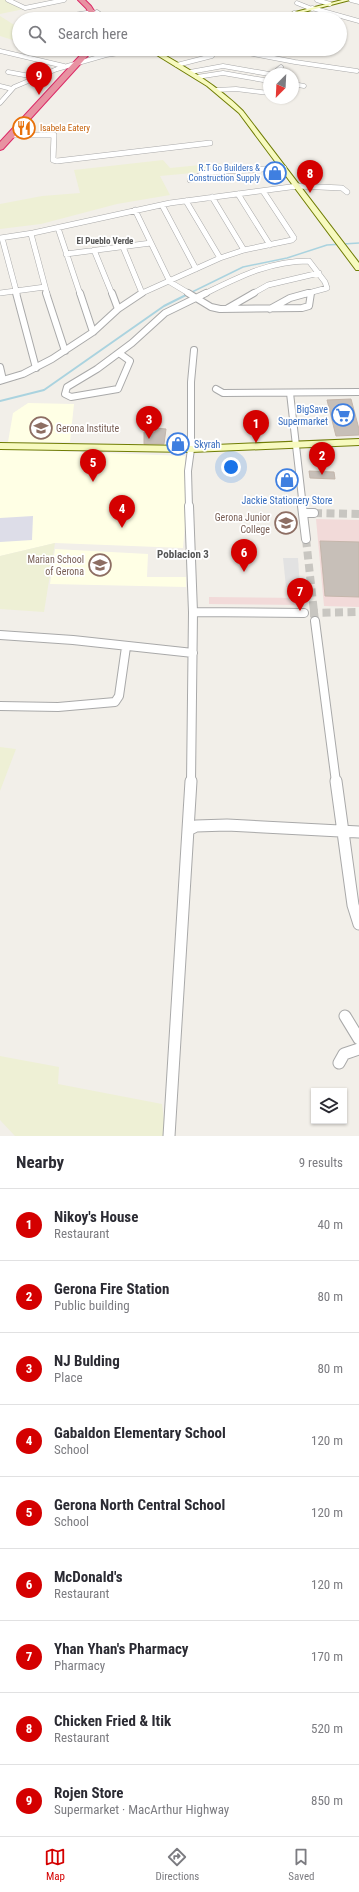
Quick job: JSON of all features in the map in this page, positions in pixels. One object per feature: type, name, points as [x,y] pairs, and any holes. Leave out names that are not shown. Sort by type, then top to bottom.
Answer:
[{"type":"highway","points":[[81,0],[93,12]]},
{"type":"highway","points":[[0,147],[84,56]]},
{"type":"main road","points":[[298,12],[349,0]]},
{"type":"main road","points":[[162,56],[190,72],[216,90],[245,117],[359,268]]},
{"type":"main road","points":[[0,446],[191,449],[359,442]]},
{"type":"street","points":[[8,0],[25,8],[64,0]]},
{"type":"street","points":[[317,0],[330,4]]},
{"type":"street","points":[[349,0],[359,2]]},
{"type":"street","points":[[297,3],[326,12]]},
{"type":"street","points":[[347,18],[359,21]]},
{"type":"street","points":[[0,51],[12,54]]},
{"type":"street","points":[[19,56],[65,66]]},
{"type":"street","points":[[0,101],[12,89],[27,80],[65,66],[106,56]]},
{"type":"street","points":[[177,65],[212,56]]},
{"type":"street","points":[[264,56],[357,71]]},
{"type":"street","points":[[190,72],[223,66],[263,73]]},
{"type":"street","points":[[8,72],[36,77]]},
{"type":"street","points":[[197,77],[223,73],[263,80]]},
{"type":"street","points":[[0,74],[27,80]]},
{"type":"street","points":[[299,85],[304,86]]},
{"type":"street","points":[[0,86],[12,89]]},
{"type":"street","points":[[216,90],[236,89],[263,92]]},
{"type":"street","points":[[0,93],[7,93]]},
{"type":"street","points":[[11,135],[54,135],[52,156],[54,160],[57,161],[210,143]]},
{"type":"street","points":[[190,180],[208,172],[284,168]]},
{"type":"street","points":[[36,368],[1,238],[31,234],[135,210],[212,197],[298,186],[342,188],[347,192]]},
{"type":"street","points":[[0,367],[1,381],[36,368],[66,351],[93,332],[118,309],[142,293],[170,282],[220,258],[244,250],[294,239],[263,191]]},
{"type":"street","points":[[238,194],[270,245]]},
{"type":"street","points":[[212,197],[244,250]]},
{"type":"street","points":[[186,201],[220,258]]},
{"type":"street","points":[[162,205],[196,269]]},
{"type":"street","points":[[135,210],[170,282],[213,308],[270,309],[306,307],[310,304],[311,293]]},
{"type":"street","points":[[58,228],[93,332]]},
{"type":"street","points":[[31,234],[45,287],[66,351]]},
{"type":"street","points":[[66,254],[151,243]]},
{"type":"street","points":[[123,247],[142,293]]},
{"type":"street","points":[[94,250],[118,309]]},
{"type":"street","points":[[119,353],[127,357],[130,361],[118,389],[114,392],[75,396],[65,394],[67,387],[119,353],[138,338],[163,314],[241,275],[272,265],[306,260],[312,262],[327,288],[290,298],[270,309]]},
{"type":"street","points":[[227,309],[268,284],[319,273]]},
{"type":"street","points":[[0,294],[45,287]]},
{"type":"street","points":[[169,1136],[190,829],[193,612],[188,471],[191,449],[191,382],[194,350]]},
{"type":"street","points":[[216,389],[223,393],[359,392]]},
{"type":"street","points":[[290,393],[306,539]]},
{"type":"street","points":[[304,513],[314,513]]},
{"type":"street","points":[[193,612],[304,613]]},
{"type":"street","points":[[315,621],[352,901],[359,924]]},
{"type":"street","points":[[0,635],[82,640],[126,647],[193,653]]},
{"type":"street","points":[[0,706],[58,707],[115,702],[119,696],[126,647]]},
{"type":"street","points":[[190,829],[200,826],[227,825],[359,832]]},
{"type":"street","points":[[345,1016],[359,1039]]},
{"type":"street","points":[[339,1063],[344,1054],[359,1048]]},
{"type":"shaded area","points":[[0,0],[6,0],[24,9],[0,14]]},
{"type":"shaded area","points":[[0,16],[12,24],[12,40],[0,36]]},
{"type":"shaded area","points":[[163,160],[170,168],[221,163],[214,171],[160,176],[170,195],[117,204],[41,224],[0,229],[0,204],[42,196],[80,193],[74,170]]},
{"type":"shaded area","name":"Gerona Institute","points":[[28,403],[74,404],[70,442],[8,442],[13,413]]},
{"type":"shaded area","points":[[0,449],[185,456],[186,514],[183,548],[55,543],[0,556]]},
{"type":"shaded area","points":[[33,516],[32,540],[0,542],[0,518]]},
{"type":"shaded area","points":[[316,519],[359,520],[359,607],[324,606]]},
{"type":"shaded area","points":[[55,543],[44,612],[0,609],[0,556]]},
{"type":"shaded area","name":"Marian School of Gerona","points":[[55,549],[148,554],[147,577],[186,577],[186,587],[50,584]]},
{"type":"shaded area","points":[[283,558],[298,558],[300,587],[286,587]]},
{"type":"shaded area","points":[[209,597],[301,598],[301,605],[209,604]]},
{"type":"shaded area","points":[[0,747],[16,749],[0,791]]},
{"type":"shaded area","points":[[0,1056],[59,1067],[58,1084],[162,1104],[166,1136],[15,1136],[0,1120]]},
{"type":"building","name":"BigSave Supermarket","points":[[351,399],[359,429],[359,435],[336,436],[327,400]]},
{"type":"building","points":[[156,428],[166,429],[164,444],[144,444],[144,432],[155,432]]},
{"type":"building","points":[[309,471],[334,472],[335,479],[310,478]]},
{"type":"building","points":[[320,541],[359,542],[359,597],[325,596]]},
{"type":"waterway","points":[[188,294],[243,267],[287,258],[327,245],[359,243]]},
{"type":"waterway","points":[[0,401],[44,390],[164,306],[188,294]]},
{"type":"tunnel","points":[[314,513],[359,514]]},
{"type":"tunnel","points":[[306,539],[314,613]]},
{"type":"tunnel","points":[[314,613],[359,612]]},
{"type":"tunnel","points":[[310,613],[314,613]]},
{"type":"tunnel","points":[[314,613],[315,621]]},
{"type":"place","name":"Rojen Store","points":[[39,95]]},
{"type":"place","name":"Isabela Eatery","points":[[24,128]]},
{"type":"place","name":"R.T Go Builders & Construction Supply","points":[[275,173]]},
{"type":"place","name":"Chicken Fried & Itik","points":[[310,193]]},
{"type":"place","name":"BigSave Supermarket","points":[[343,415]]},
{"type":"place","name":"Gerona Institute","points":[[41,428]]},
{"type":"place","name":"NJ Bulding","points":[[149,439]]},
{"type":"place","name":"Nikoy's House","points":[[256,443]]},
{"type":"place","name":"Skyrah","points":[[178,444]]},
{"type":"place","name":"Gerona Fire Station","points":[[322,475]]},
{"type":"place","name":"Jackie Stationery Store","points":[[287,480]]},
{"type":"place","name":"Gerona North Central School","points":[[93,482]]},
{"type":"place","name":"Gerona Junior College","points":[[286,523]]},
{"type":"place","name":"Gabaldon Elementary School","points":[[122,528]]},
{"type":"place","name":"Marian School of Gerona","points":[[100,565]]},
{"type":"place","name":"McDonald's","points":[[244,572]]},
{"type":"place","name":"Yhan Yhan's Pharmacy","points":[[300,611]]},
{"type":"district","name":"El Pueblo Verde","points":[[105,241]]},
{"type":"district","name":"Poblacion 3","points":[[183,554]]}]
